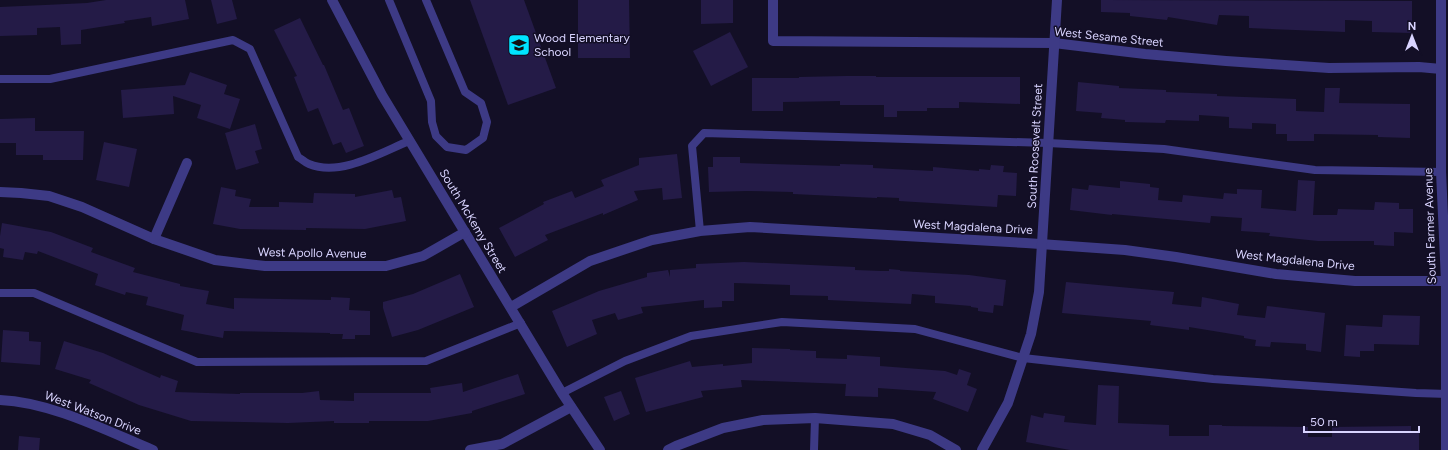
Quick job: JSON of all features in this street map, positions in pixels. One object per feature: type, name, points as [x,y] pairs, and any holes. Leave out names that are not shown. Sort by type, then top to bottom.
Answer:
[{"type":"street","name":"South McKemy Street","points":[[332,0],[382,95],[409,141],[521,323],[562,393],[600,450]]},
{"type":"street","name":"West Sesame Street","points":[[773,0],[773,41],[1054,43],[1226,62],[1329,68],[1419,67],[1441,69]]},
{"type":"street","name":"South Roosevelt Street","points":[[982,450],[1008,403],[1031,334],[1039,292],[1057,0]]},
{"type":"street","name":"South Farmer Avenue","points":[[1441,0],[1441,172],[1447,281],[1446,450]]},
{"type":"street","points":[[154,239],[187,163]]},
{"type":"street","name":"West Apollo Avenue","points":[[0,192],[21,192],[49,196],[82,207],[154,239],[215,260],[266,266],[386,266],[423,256],[465,232]]},
{"type":"street","name":"West Magdalena Drive","points":[[511,307],[590,261],[652,240],[700,231],[750,227],[1125,250],[1276,274],[1355,281],[1447,281]]},
{"type":"street","name":"West Watson Drive","points":[[0,400],[18,401],[57,411],[154,450]]},
{"type":"street","points":[[470,450],[502,444],[571,407]]},
{"type":"street","points":[[668,450],[723,428],[763,420],[815,418],[893,424],[930,435],[956,450]]},
{"type":"lane","points":[[389,0],[431,101],[432,122],[436,136],[447,147],[466,150],[483,138],[487,122],[481,103],[465,92],[426,0]]},
{"type":"lane","points":[[0,79],[50,79],[233,40],[250,49],[298,157],[308,164],[326,168],[353,165],[409,141]]},
{"type":"lane","points":[[700,231],[692,146],[704,133],[1048,143],[1164,149],[1315,170],[1441,172]]},
{"type":"lane","points":[[0,293],[34,293],[197,362],[426,361],[521,323]]},
{"type":"lane","points":[[562,393],[625,361],[690,336],[782,322],[915,330],[1023,358],[1213,379],[1447,394]]},
{"type":"lane","points":[[814,450],[815,418]]},
{"type":"building","points":[[106,0],[185,0],[189,19],[152,26],[151,17],[81,30],[81,44],[61,45],[60,27],[37,28],[37,35],[0,36],[0,7],[87,3]]},
{"type":"building","points":[[211,0],[232,0],[237,19],[217,24]]},
{"type":"building","points":[[470,0],[524,0],[556,88],[508,105]]},
{"type":"building","points":[[578,0],[629,0],[630,58],[578,58]]},
{"type":"building","points":[[701,0],[733,0],[733,23],[701,24]]},
{"type":"building","points":[[1101,0],[1412,1],[1412,33],[1372,32],[1372,21],[1345,20],[1345,32],[1249,28],[1249,16],[1219,15],[1217,25],[1168,17],[1167,20],[1130,16],[1130,13],[1101,12]]},
{"type":"building","points":[[300,18],[324,65],[343,110],[349,108],[364,146],[346,153],[341,142],[333,145],[318,108],[308,112],[294,77],[297,76],[274,30]]},
{"type":"building","points":[[730,32],[748,67],[711,86],[693,51]]},
{"type":"building","points":[[190,72],[227,85],[224,94],[240,99],[230,129],[197,118],[201,105],[173,96],[174,114],[123,118],[121,90],[185,85]]},
{"type":"building","points":[[846,76],[1020,77],[1020,104],[959,102],[959,108],[927,108],[927,111],[897,111],[897,117],[884,117],[884,105],[840,105],[840,101],[783,102],[783,111],[752,111],[752,78]]},
{"type":"building","points":[[1078,82],[1119,86],[1119,88],[1217,94],[1217,96],[1296,99],[1296,111],[1324,112],[1325,88],[1340,88],[1339,103],[1410,104],[1410,138],[1378,137],[1378,135],[1314,134],[1314,141],[1287,141],[1287,134],[1276,134],[1276,124],[1252,123],[1252,129],[1229,128],[1229,117],[1199,115],[1199,121],[1166,120],[1165,123],[1125,122],[1125,120],[1101,118],[1102,113],[1076,111]]},
{"type":"building","points":[[35,118],[35,131],[84,131],[83,160],[43,160],[43,155],[16,155],[16,143],[0,143],[0,119]]},
{"type":"building","points":[[255,124],[262,149],[255,151],[259,163],[236,170],[225,133]]},
{"type":"building","points":[[104,142],[137,149],[129,187],[96,180]]},
{"type":"building","points":[[677,154],[682,198],[663,200],[662,188],[634,191],[638,200],[603,215],[603,213],[545,235],[548,240],[515,257],[499,228],[544,204],[543,202],[572,191],[575,198],[604,186],[601,180],[639,165],[639,158]]},
{"type":"building","points":[[713,157],[740,157],[740,163],[840,166],[840,164],[873,165],[873,168],[933,171],[933,167],[979,171],[979,169],[990,170],[991,165],[1004,166],[1003,172],[1017,173],[1016,196],[998,195],[997,207],[899,201],[899,198],[793,194],[793,192],[709,192],[708,167],[713,167]]},
{"type":"building","points":[[1298,180],[1315,181],[1313,215],[1337,215],[1338,209],[1374,210],[1375,202],[1399,203],[1399,209],[1413,209],[1413,233],[1394,232],[1394,246],[1374,245],[1374,241],[1318,241],[1269,236],[1270,233],[1241,231],[1242,218],[1211,216],[1210,223],[1070,210],[1072,188],[1088,190],[1089,185],[1120,188],[1120,181],[1150,184],[1150,187],[1159,188],[1158,200],[1182,202],[1183,195],[1223,199],[1224,193],[1237,194],[1237,189],[1262,190],[1261,208],[1296,211]]},
{"type":"building","points":[[221,187],[236,190],[235,196],[251,199],[249,207],[279,207],[279,202],[313,203],[314,193],[355,194],[355,197],[392,190],[394,198],[401,197],[406,221],[365,229],[240,229],[213,224]]},
{"type":"building","points":[[2,223],[51,232],[93,248],[91,252],[135,268],[133,272],[180,284],[180,286],[209,291],[206,304],[234,309],[234,298],[331,300],[331,297],[350,298],[349,310],[370,311],[370,335],[355,335],[355,339],[342,339],[343,334],[330,333],[224,331],[223,338],[181,330],[184,315],[146,305],[148,297],[126,292],[125,295],[95,285],[98,274],[38,251],[37,254],[25,252],[23,260],[3,257],[4,249],[0,248]]},
{"type":"building","points":[[744,262],[855,267],[855,270],[889,271],[889,269],[969,275],[1006,280],[1003,306],[994,305],[993,313],[978,311],[978,308],[971,306],[935,303],[935,296],[912,294],[911,304],[828,300],[828,296],[790,295],[790,285],[734,283],[734,301],[722,301],[722,307],[704,308],[704,300],[641,307],[643,313],[618,320],[615,313],[592,320],[597,334],[567,347],[552,311],[599,291],[647,277],[647,273],[668,270],[670,277],[670,270],[696,268],[696,264]]},
{"type":"building","points":[[460,274],[474,307],[418,330],[392,337],[383,308],[383,302],[413,294]]},
{"type":"building","points":[[1066,282],[1174,292],[1172,304],[1201,307],[1202,297],[1239,304],[1237,315],[1265,318],[1267,306],[1325,313],[1321,352],[1306,350],[1306,344],[1271,342],[1270,347],[1255,346],[1256,340],[1244,338],[1244,336],[1189,327],[1189,330],[1150,325],[1151,321],[1062,313]]},
{"type":"building","points":[[1383,315],[1420,316],[1419,345],[1374,344],[1374,351],[1360,351],[1360,357],[1344,356],[1346,325],[1382,327]]},
{"type":"building","points":[[3,330],[29,332],[29,341],[41,342],[40,365],[1,362]]},
{"type":"building","points":[[64,341],[103,353],[160,378],[161,375],[178,381],[175,392],[240,394],[302,393],[319,391],[320,400],[354,401],[354,393],[431,393],[430,388],[462,383],[463,392],[518,374],[525,394],[472,411],[472,413],[428,421],[369,421],[369,423],[334,423],[334,421],[288,423],[191,421],[139,405],[89,383],[91,380],[55,369]]},
{"type":"building","points":[[752,348],[816,351],[816,358],[847,359],[847,355],[880,357],[880,366],[945,371],[957,375],[959,369],[971,373],[967,385],[977,389],[968,412],[933,399],[936,392],[878,388],[878,397],[845,396],[846,384],[741,380],[742,387],[701,391],[703,397],[646,412],[635,378],[690,361],[692,367],[752,363]]},
{"type":"building","points":[[1098,385],[1119,386],[1118,423],[1169,425],[1169,436],[1209,436],[1209,425],[1308,427],[1308,437],[1332,437],[1332,427],[1411,426],[1411,433],[1419,433],[1419,450],[1070,450],[1026,442],[1031,415],[1043,418],[1044,413],[1065,416],[1064,422],[1096,425]]},
{"type":"building","points":[[621,391],[630,414],[614,421],[604,397]]},
{"type":"building","points":[[19,436],[40,438],[39,450],[18,450]]},
{"type":"place","name":"Wood Elementary School","points":[[519,45]]}]
